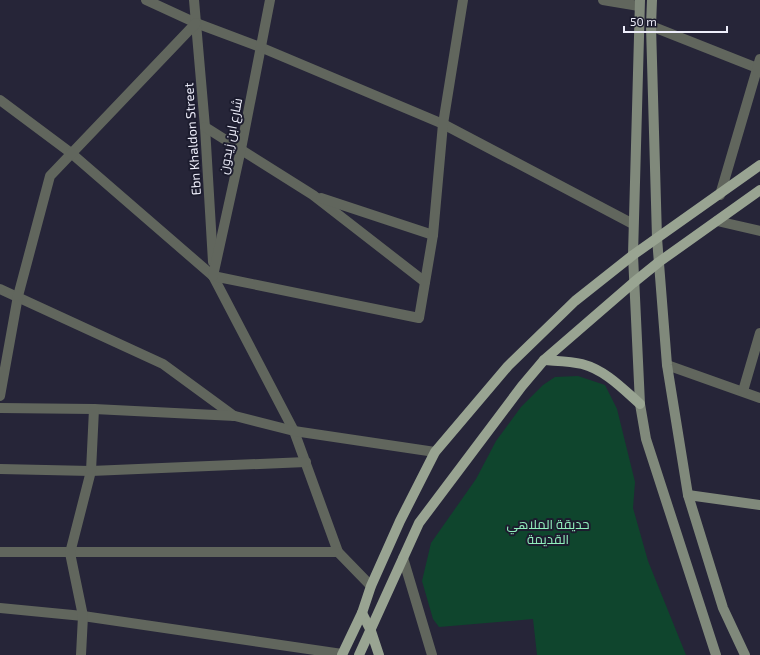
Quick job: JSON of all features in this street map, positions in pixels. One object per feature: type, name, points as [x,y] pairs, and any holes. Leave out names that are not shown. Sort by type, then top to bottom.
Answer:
[{"type":"main road","points":[[652,0],[651,26],[657,238],[667,365],[688,495],[723,608],[744,655]]},
{"type":"main road","points":[[639,3],[633,224],[633,283],[640,404],[646,439],[716,655]]},
{"type":"main road","points":[[342,654],[362,613],[371,586],[400,521],[435,452],[508,366],[575,301],[633,255],[720,195],[760,165]]},
{"type":"main road","points":[[362,653],[419,523],[522,386],[544,360],[633,283],[760,190]]},
{"type":"main road","points":[[544,360],[580,363],[597,369],[609,376],[640,404]]},
{"type":"main road","points":[[688,495],[760,505]]},
{"type":"main road","points":[[362,613],[371,631],[379,655]]},
{"type":"main road","points":[[352,633],[362,653]]},
{"type":"street","points":[[146,0],[196,23],[260,47],[443,124],[633,224]]},
{"type":"street","name":"Ebn Khaldon Street","points":[[194,0],[205,127],[213,276]]},
{"type":"street","name":"شارع ابن زيدون","points":[[213,276],[241,149],[270,0]]},
{"type":"street","points":[[213,276],[419,318],[433,235],[443,124],[463,0]]},
{"type":"street","points":[[603,0],[639,3]]},
{"type":"street","points":[[0,396],[18,296],[50,176],[196,23]]},
{"type":"street","points":[[651,26],[759,65],[720,195]]},
{"type":"street","points":[[0,100],[71,153],[213,276],[294,431],[338,552],[371,586]]},
{"type":"street","points":[[205,127],[313,195],[425,282]]},
{"type":"street","points":[[313,195],[433,235]]},
{"type":"street","points":[[717,221],[760,231]]},
{"type":"street","points":[[0,288],[163,364],[234,416]]},
{"type":"street","points":[[743,392],[760,333]]},
{"type":"street","points":[[667,365],[760,398]]},
{"type":"street","points":[[0,408],[94,409],[234,416],[294,431],[435,452]]},
{"type":"street","points":[[81,655],[83,616],[70,553],[91,470],[94,409]]},
{"type":"street","points":[[0,469],[91,470],[306,462]]},
{"type":"street","points":[[0,552],[338,552]]},
{"type":"street","points":[[403,558],[432,655]]},
{"type":"street","points":[[0,608],[83,616],[342,654]]},
{"type":"green space","name":"حديقة الملاهي القديمة","points":[[578,376],[605,385],[617,409],[635,482],[633,508],[648,561],[686,655],[537,655],[533,619],[439,627],[433,619],[422,581],[431,543],[476,479],[496,441],[521,407],[543,385],[555,377]]}]
